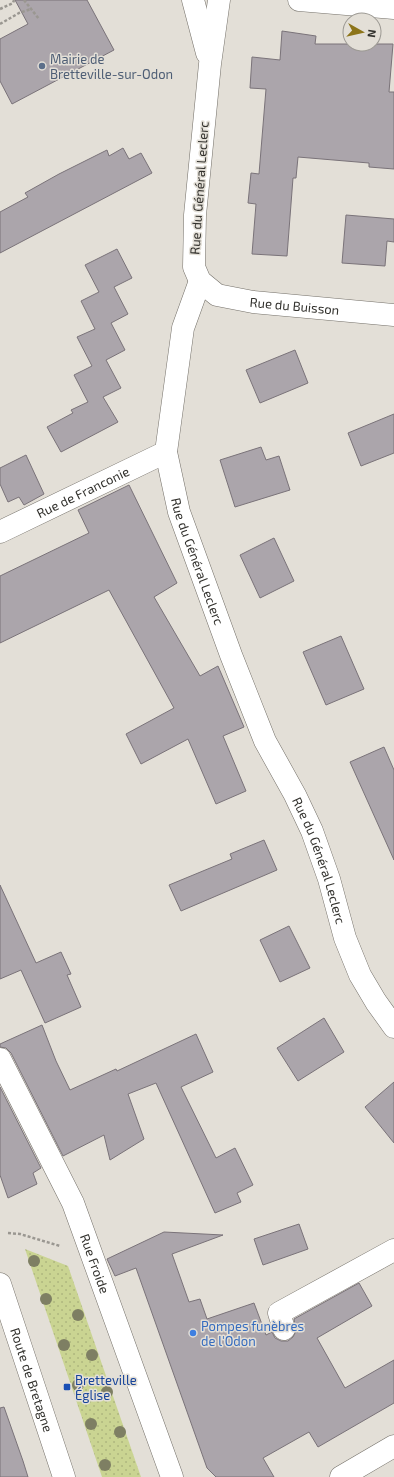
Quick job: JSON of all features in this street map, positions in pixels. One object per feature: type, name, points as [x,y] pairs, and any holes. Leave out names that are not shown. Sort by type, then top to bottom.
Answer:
[{"type":"street","name":"Rue du Général Leclerc","points":[[193,0],[210,64]]},
{"type":"street","name":"Rue du Général Leclerc","points":[[219,0],[210,64],[195,215],[194,267],[200,281],[183,328],[166,452],[179,512],[231,655],[265,741],[295,795],[312,831],[329,879],[345,938],[360,976],[394,1027]]},
{"type":"street","points":[[298,0],[394,8]]},
{"type":"street","name":"Rue du Buisson","points":[[200,281],[217,295],[254,302],[394,315]]},
{"type":"street","name":"Rue de Franconie","points":[[0,532],[166,452]]},
{"type":"street","name":"Rue Froide","points":[[0,1058],[73,1203],[172,1477]]},
{"type":"street","points":[[284,1329],[279,1314],[394,1250]]},
{"type":"street","name":"Route de Bretagne","points":[[0,1284],[64,1477]]},
{"type":"street","points":[[341,1477],[394,1446]]},
{"type":"path","points":[[0,9],[13,3],[14,0]]},
{"type":"path","points":[[24,0],[39,19]]},
{"type":"path","points":[[0,24],[19,13],[31,9]]},
{"type":"path","points":[[8,1233],[20,1234],[91,1255]]},
{"type":"green space","points":[[25,1249],[68,1266],[141,1477],[102,1477]]},
{"type":"building","name":"Mairie de Bretteville-sur-Odon","points":[[15,0],[87,0],[114,50],[12,104],[0,81],[0,39],[28,24]]},
{"type":"building","points":[[282,31],[316,36],[315,44],[342,44],[342,52],[382,52],[382,44],[393,44],[389,92],[394,92],[394,169],[369,167],[369,163],[298,157],[296,178],[293,178],[287,256],[252,254],[256,204],[248,203],[251,173],[259,174],[266,89],[250,88],[252,57],[280,60]]},
{"type":"building","points":[[123,148],[129,159],[141,153],[152,173],[0,253],[0,212],[28,197],[25,193],[59,174],[107,150],[109,156]]},
{"type":"building","points":[[346,215],[394,219],[394,242],[387,241],[385,266],[342,263]]},
{"type":"building","points":[[117,249],[132,278],[114,287],[128,314],[111,323],[125,350],[106,360],[121,388],[103,397],[118,422],[61,452],[47,427],[73,413],[71,410],[88,402],[74,375],[92,366],[77,337],[95,329],[81,301],[99,292],[85,265]]},
{"type":"building","points":[[295,350],[308,383],[260,403],[246,370]]},
{"type":"building","points":[[394,414],[394,453],[361,466],[348,433]]},
{"type":"building","points":[[261,447],[266,460],[279,456],[290,490],[235,507],[220,460]]},
{"type":"building","points":[[26,455],[44,494],[24,505],[19,497],[8,502],[0,484],[0,468]]},
{"type":"building","points":[[129,485],[177,583],[154,597],[200,676],[218,666],[244,727],[223,736],[246,791],[216,804],[188,739],[141,764],[126,734],[174,708],[109,590],[0,643],[0,576],[89,533],[78,510]]},
{"type":"building","points":[[274,538],[294,581],[260,598],[240,555]]},
{"type":"building","points":[[341,636],[364,689],[326,705],[303,652]]},
{"type":"building","points":[[384,747],[394,770],[394,860],[350,762]]},
{"type":"building","points":[[264,840],[277,870],[181,911],[169,885],[232,859],[230,854]]},
{"type":"building","points":[[0,885],[36,963],[61,952],[71,974],[67,975],[81,1007],[45,1023],[21,970],[0,979]]},
{"type":"building","points":[[289,926],[310,968],[280,982],[260,940]]},
{"type":"building","points":[[324,1018],[344,1052],[298,1081],[277,1048]]},
{"type":"building","points":[[42,1025],[56,1061],[70,1090],[116,1069],[117,1071],[196,1034],[213,1072],[181,1087],[216,1158],[235,1148],[253,1185],[237,1193],[241,1202],[215,1213],[156,1083],[128,1094],[144,1139],[110,1160],[104,1135],[63,1156],[11,1053],[6,1048],[0,1047],[0,1044]]},
{"type":"building","points":[[394,1082],[394,1143],[365,1107]]},
{"type":"building","points":[[0,1087],[41,1168],[33,1173],[37,1184],[8,1198],[0,1175]]},
{"type":"building","points":[[299,1224],[308,1249],[263,1265],[254,1239]]},
{"type":"building","points":[[164,1232],[223,1235],[172,1254],[189,1302],[200,1299],[207,1319],[254,1303],[266,1335],[272,1332],[275,1338],[281,1341],[288,1341],[293,1337],[296,1331],[294,1319],[359,1283],[372,1306],[317,1338],[345,1388],[394,1360],[394,1403],[318,1447],[309,1432],[263,1458],[274,1477],[216,1477],[207,1468],[136,1268],[115,1276],[107,1259]]},
{"type":"building","points":[[4,1407],[28,1477],[0,1477],[0,1408]]},
{"type":"place","name":"Mairie de Bretteville-sur-Odon","points":[[42,66]]},
{"type":"place","name":"Pompes funèbres de l'Odon","points":[[193,1333]]},
{"type":"place","name":"Bretteville Église","points":[[67,1387]]}]
